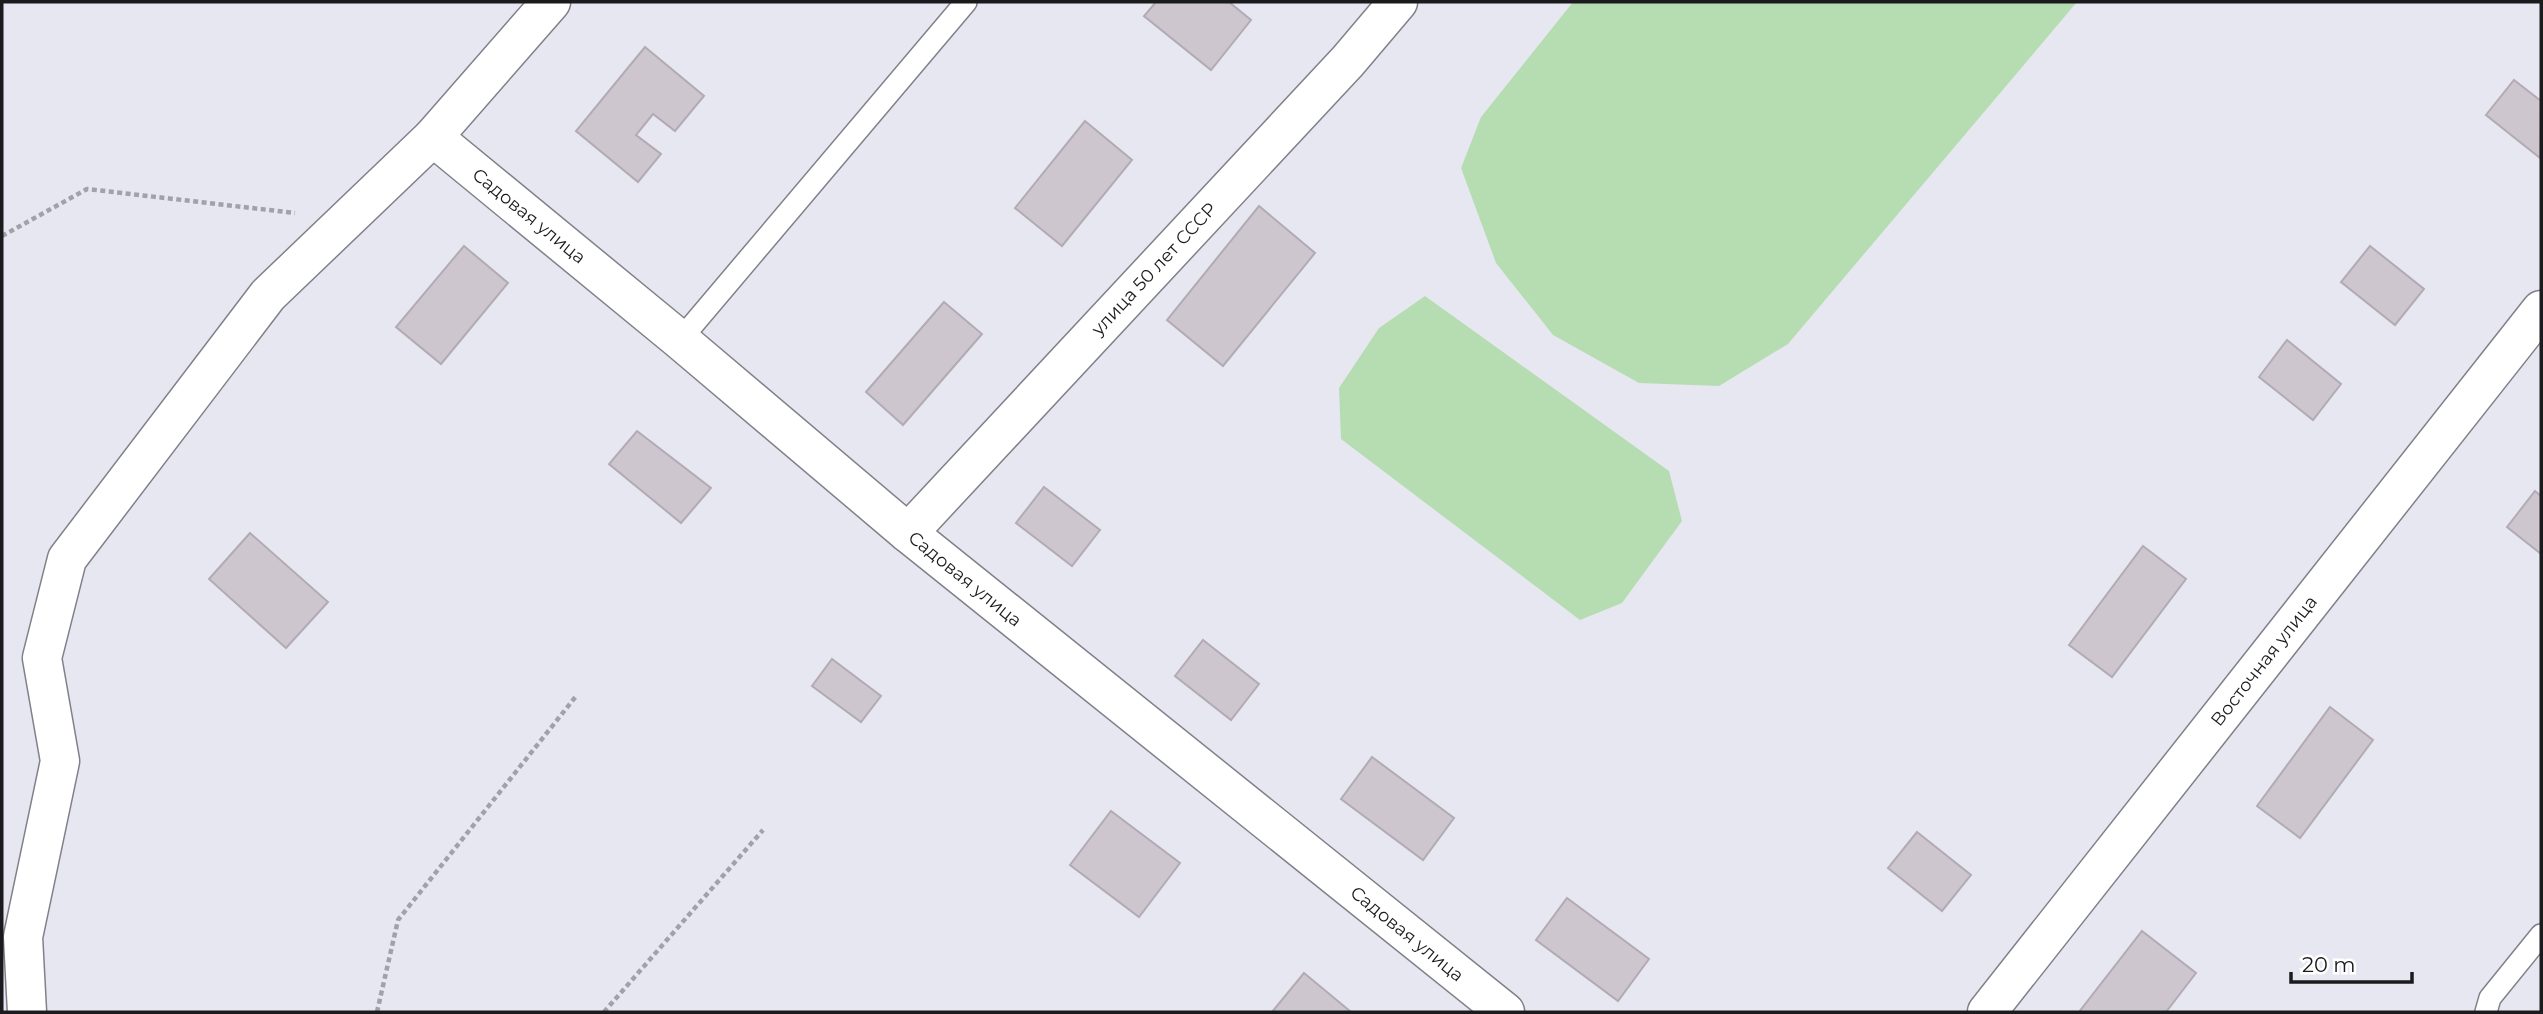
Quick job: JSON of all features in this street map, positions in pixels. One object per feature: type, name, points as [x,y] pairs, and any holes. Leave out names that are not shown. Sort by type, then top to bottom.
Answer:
[{"type":"street","points":[[27,1012],[23,937],[60,761],[42,658],[67,559],[268,295],[433,137],[551,2]]},
{"type":"street","name":"улица 50 лет СССР","points":[[908,533],[1349,61],[1398,2]]},
{"type":"street","name":"Садовая улица","points":[[433,137],[680,340],[908,533],[1504,1012]]},
{"type":"street","name":"Восточная улица","points":[[1987,1012],[2541,310]]},
{"type":"lane","points":[[680,340],[966,2]]},
{"type":"lane","points":[[2486,1012],[2490,998],[2541,935]]},
{"type":"path","points":[[2,236],[87,190],[301,213]]},
{"type":"path","points":[[377,1012],[398,920],[577,695]]},
{"type":"path","points":[[604,1012],[763,830]]},
{"type":"green space","points":[[1573,2],[2077,2],[1788,344],[1719,386],[1639,383],[1553,335],[1496,263],[1461,168],[1481,117]]},
{"type":"green space","points":[[1425,296],[1669,471],[1682,521],[1622,603],[1580,620],[1341,439],[1339,388],[1379,328]]},
{"type":"building","points":[[1156,2],[1229,2],[1251,20],[1211,70],[1144,16]]},
{"type":"building","points":[[645,47],[704,96],[675,131],[653,114],[636,135],[661,154],[638,182],[576,131]]},
{"type":"building","points":[[2514,80],[2541,101],[2540,158],[2486,115]]},
{"type":"building","points":[[1085,121],[1132,160],[1062,246],[1015,208]]},
{"type":"building","points":[[1259,206],[1315,253],[1223,366],[1167,320]]},
{"type":"building","points":[[464,246],[508,283],[441,364],[396,327]]},
{"type":"building","points":[[2370,246],[2424,289],[2395,325],[2341,282]]},
{"type":"building","points":[[944,302],[982,334],[903,425],[866,392]]},
{"type":"building","points":[[2287,340],[2341,384],[2313,420],[2259,377]]},
{"type":"building","points":[[637,431],[711,488],[681,523],[609,464]]},
{"type":"building","points":[[1044,487],[1100,530],[1072,566],[1016,523]]},
{"type":"building","points":[[2535,491],[2541,496],[2541,554],[2507,527]]},
{"type":"building","points":[[250,533],[328,602],[286,648],[209,579]]},
{"type":"building","points":[[2143,546],[2186,579],[2112,677],[2069,645]]},
{"type":"building","points":[[1203,640],[1259,684],[1231,720],[1175,676]]},
{"type":"building","points":[[832,659],[881,696],[861,722],[812,686]]},
{"type":"building","points":[[2330,707],[2373,740],[2300,838],[2257,806]]},
{"type":"building","points":[[1372,757],[1454,818],[1423,860],[1341,799]]},
{"type":"building","points":[[1111,811],[1180,863],[1139,917],[1070,865]]},
{"type":"building","points":[[1917,832],[1971,875],[1942,911],[1888,868]]},
{"type":"building","points":[[1567,898],[1649,959],[1618,1001],[1536,940]]},
{"type":"building","points":[[2142,931],[2196,973],[2166,1012],[2079,1012]]},
{"type":"building","points":[[1304,973],[1351,1012],[1272,1012]]}]
